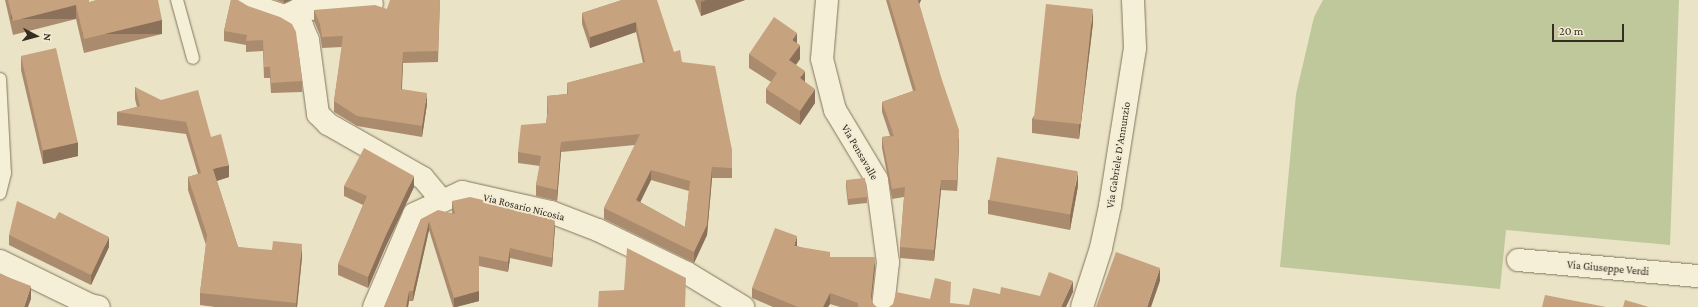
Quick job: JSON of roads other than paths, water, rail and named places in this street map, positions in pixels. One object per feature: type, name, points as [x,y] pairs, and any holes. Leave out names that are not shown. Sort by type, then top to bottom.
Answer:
[{"type":"street","points":[[244,0],[254,6],[285,16],[302,26],[308,40],[318,114],[328,124],[423,178],[442,201]]},
{"type":"street","name":"Via Pensavalle","points":[[827,0],[822,58],[835,110],[877,180],[888,262],[883,307]]},
{"type":"street","name":"Via Gabriele D'Annunzio","points":[[1082,307],[1101,248],[1110,206],[1135,48],[1133,0]]},
{"type":"street","points":[[285,16],[298,10],[372,4]]},
{"type":"street","name":"Via Rosario Nicosia","points":[[374,307],[414,214],[462,192],[551,212],[598,230],[687,273],[743,307]]},
{"type":"street","name":"Via Giuseppe Verdi","points":[[1518,260],[1698,276]]},
{"type":"street","points":[[0,261],[90,305],[99,307]]},
{"type":"lane","points":[[177,0],[193,58]]},
{"type":"lane","points":[[0,79],[5,173],[0,193]]}]
